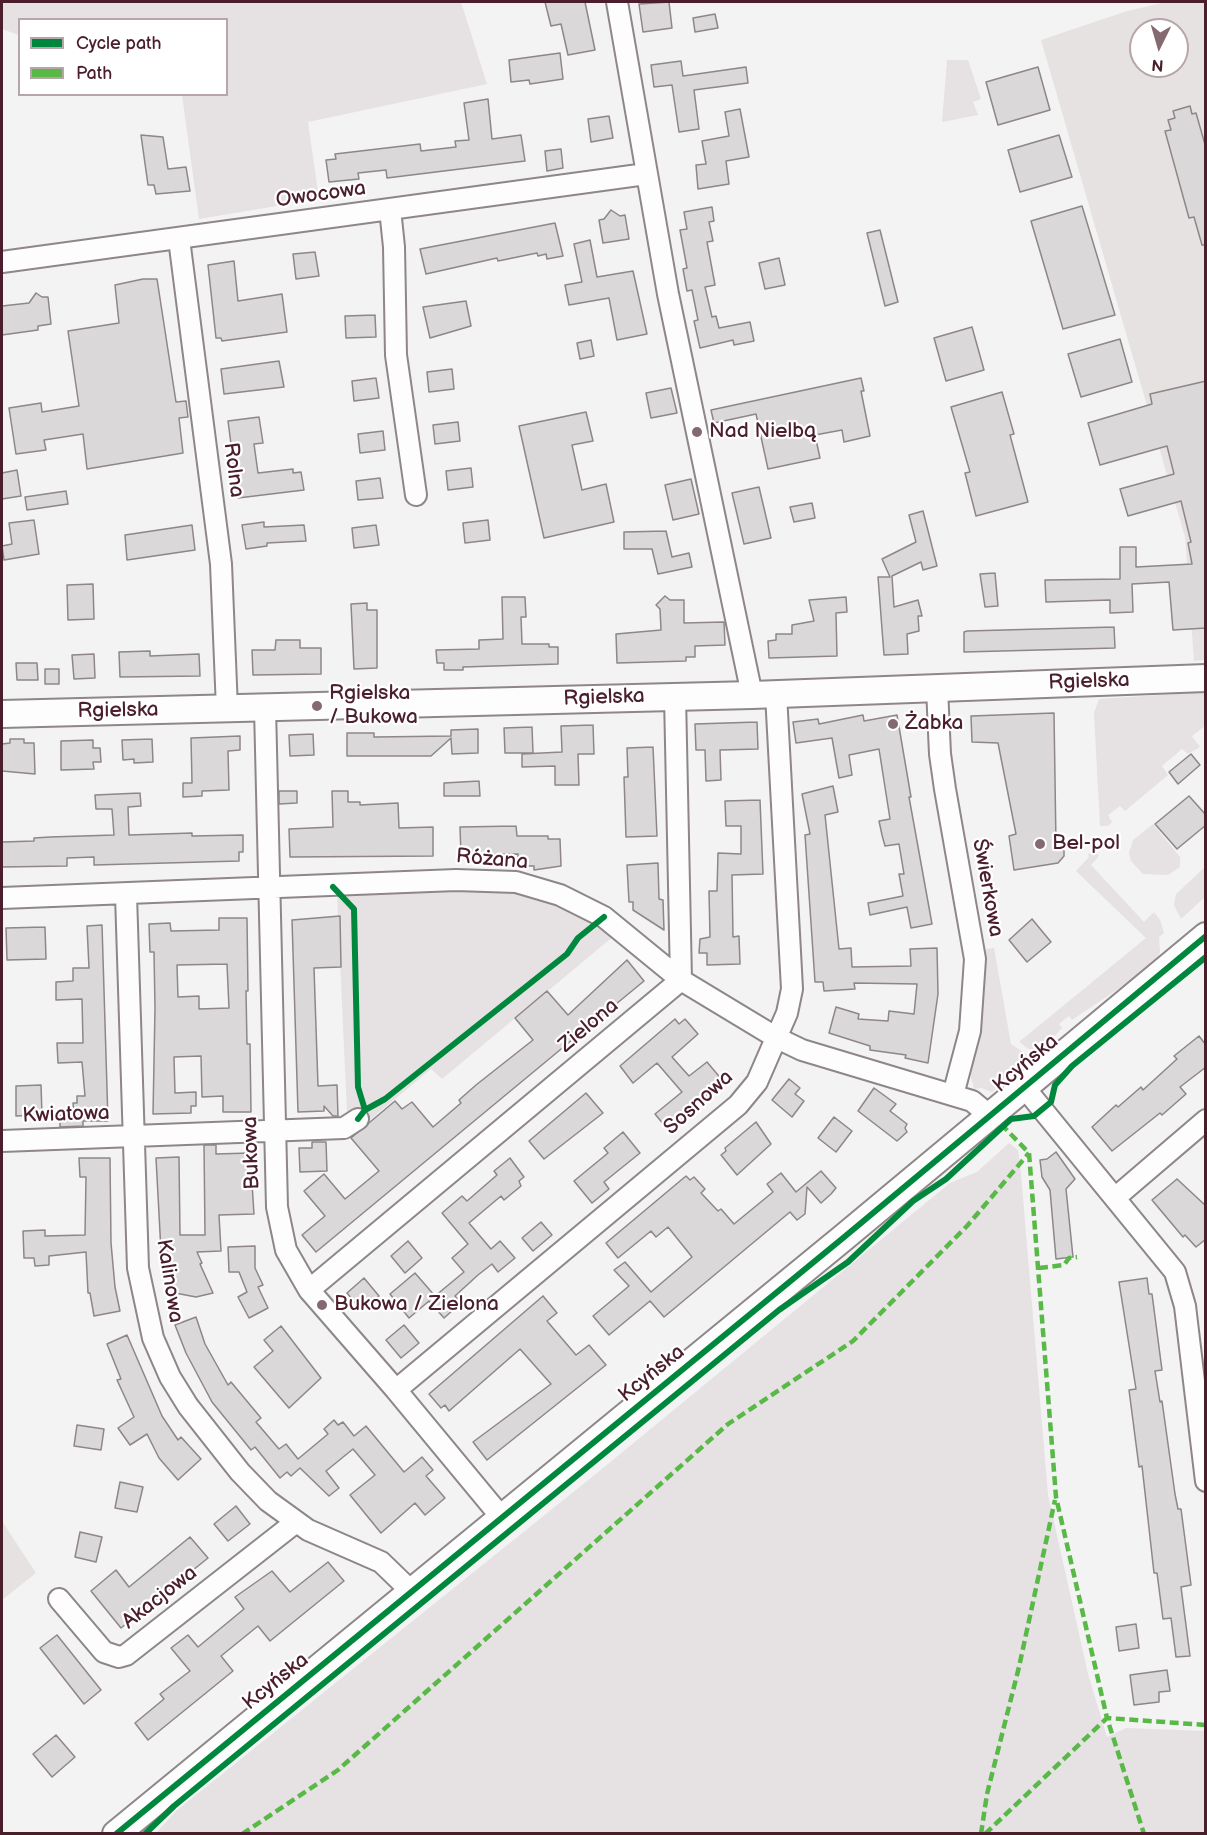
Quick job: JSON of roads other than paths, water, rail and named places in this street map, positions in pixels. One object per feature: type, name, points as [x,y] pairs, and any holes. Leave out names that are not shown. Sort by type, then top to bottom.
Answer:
[{"type":"street","points":[[617,2],[668,294],[764,694]]},
{"type":"street","name":"Owocowa","points":[[2,262],[646,174]]},
{"type":"street","points":[[390,209],[394,247],[396,356],[416,495]]},
{"type":"street","name":"Rolna","points":[[179,239],[221,564],[227,709]]},
{"type":"street","name":"Rgielska","points":[[2,714],[764,694],[1206,678]]},
{"type":"street","name":"Świerkowa","points":[[937,688],[942,765],[975,959],[970,1031],[953,1095]]},
{"type":"street","name":"Sosnowa","points":[[396,1389],[738,1105],[757,1082],[787,1013],[792,989],[764,694]]},
{"type":"street","points":[[675,696],[681,981]]},
{"type":"street","name":"Bukowa","points":[[265,708],[268,889],[280,1229],[294,1268],[309,1290],[396,1389],[502,1518]]},
{"type":"street","name":"Różana","points":[[2,898],[126,895],[456,880],[516,882],[560,895],[603,918],[681,981],[777,1038],[802,1050],[972,1101],[990,1116]]},
{"type":"street","name":"Kalinowa","points":[[126,895],[138,1268],[153,1338],[170,1377],[212,1437],[268,1501],[296,1522],[381,1562],[412,1592]]},
{"type":"street","name":"Kcyńska","points":[[116,1833],[502,1518],[1206,936]]},
{"type":"street","name":"Zielona","points":[[309,1290],[681,981]]},
{"type":"street","points":[[1024,1087],[1175,1272],[1181,1287],[1206,1481]]},
{"type":"street","name":"Kwiatowa","points":[[2,1141],[344,1128],[358,1119]]},
{"type":"street","points":[[1116,1197],[1206,1120]]},
{"type":"street","name":"Akacjowa","points":[[59,1599],[104,1652],[119,1657],[126,1655],[296,1522]]},
{"type":"place","name":"Nad Nielbą","points":[[697,432]]},
{"type":"place","name":"Rgielska / Bukowa","points":[[317,706]]},
{"type":"place","name":"Żabka","points":[[893,724]]},
{"type":"place","name":"Bel-pol","points":[[1040,844]]},
{"type":"place","name":"Bukowa / Zielona","points":[[322,1305]]}]
